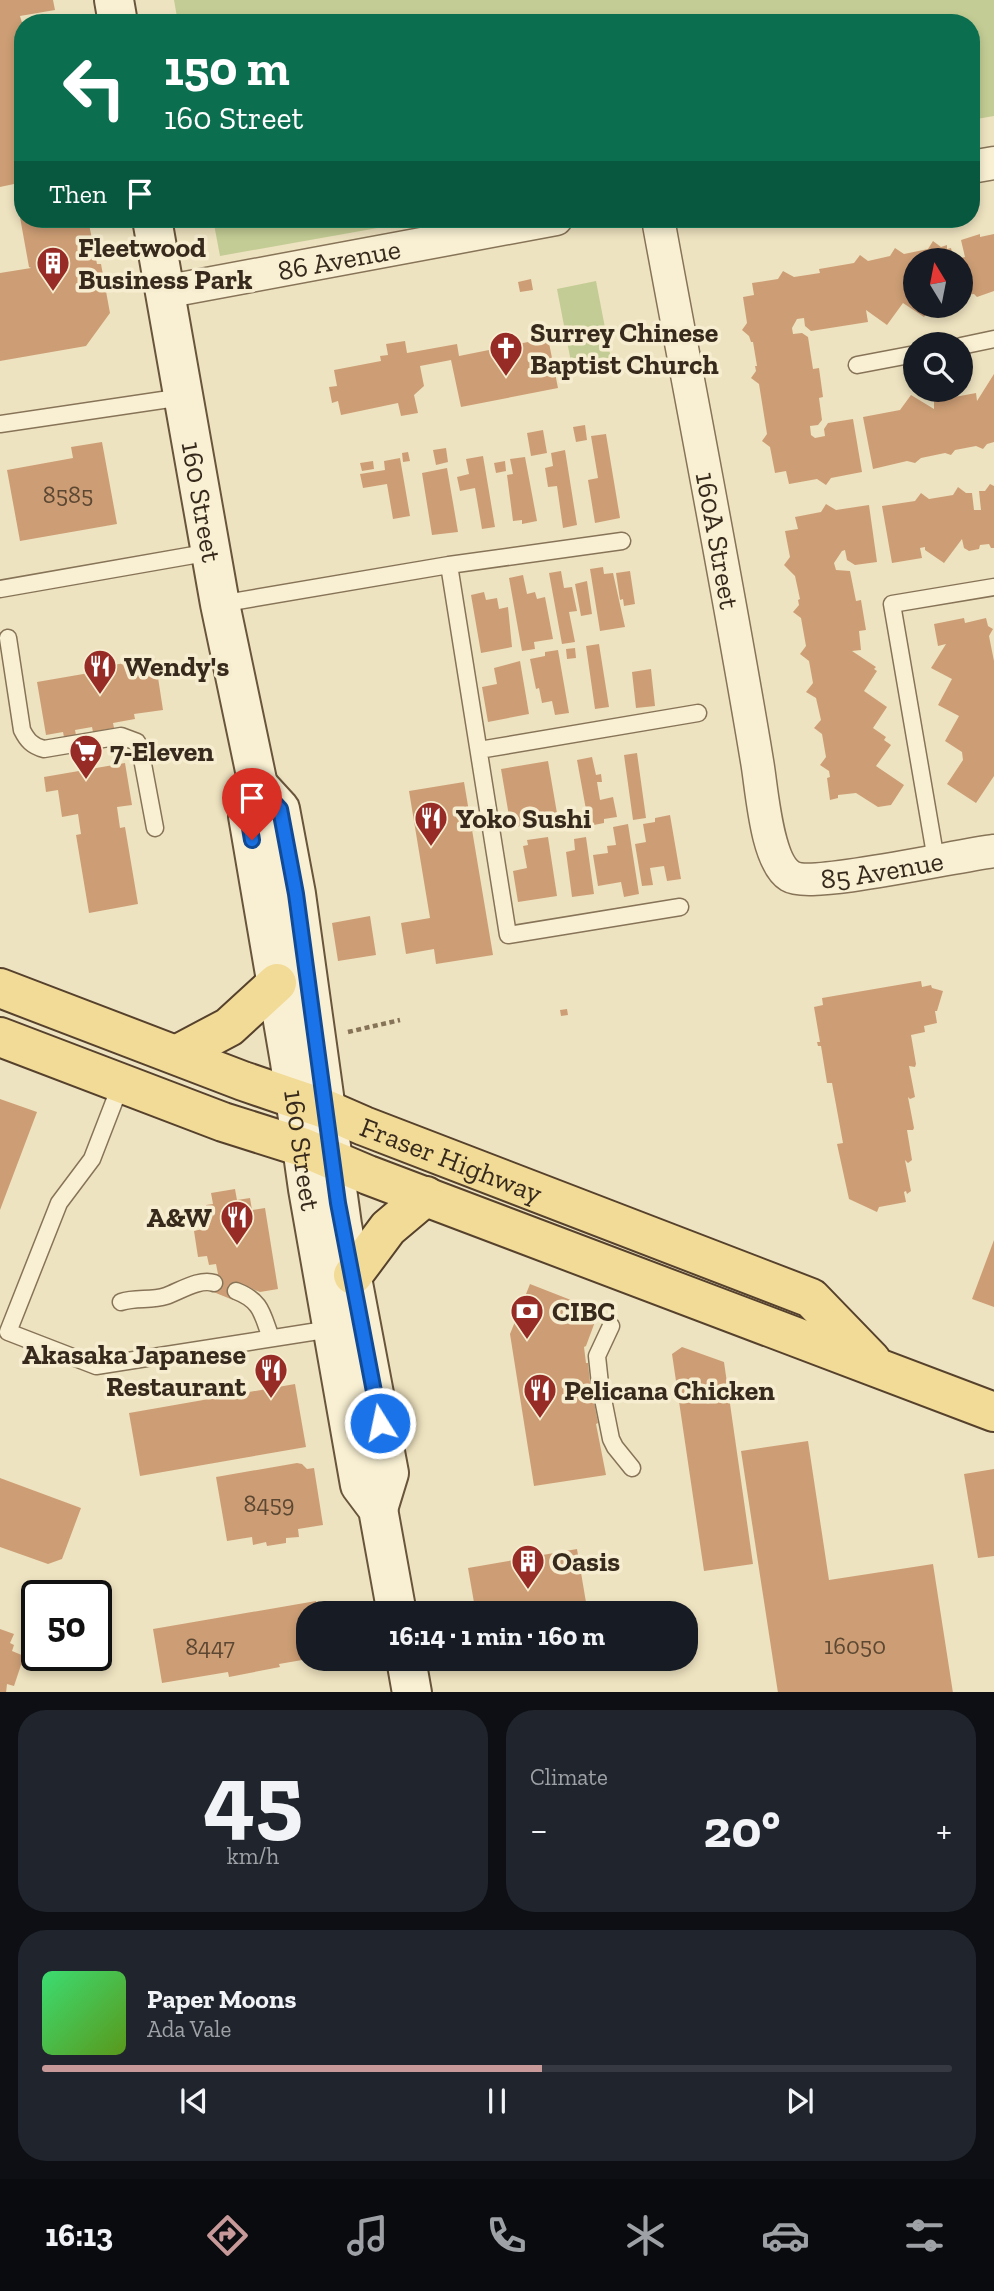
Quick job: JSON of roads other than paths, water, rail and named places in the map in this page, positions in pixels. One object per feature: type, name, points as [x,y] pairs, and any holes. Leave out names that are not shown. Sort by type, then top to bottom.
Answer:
[{"type":"main road","name":"160 Street","points":[[153,228],[220,604],[258,785],[248,816],[277,983],[310,1103]]},
{"type":"main road","name":"160 Street","points":[[258,785],[280,809],[296,894],[310,1103],[317,1154],[331,1329],[360,1485],[378,1509],[395,1601]]},
{"type":"main road","points":[[178,1054],[229,1027],[277,983]]},
{"type":"main road","name":"Fraser Highway","points":[[0,988],[243,1081],[310,1103],[811,1298],[880,1369]]},
{"type":"main road","name":"Fraser Highway","points":[[0,1037],[223,1122],[317,1154],[994,1412]]},
{"type":"main road","name":"160 Street","points":[[317,1154],[342,1225],[389,1473],[378,1509]]},
{"type":"main road","points":[[353,1275],[388,1228],[426,1196]]},
{"type":"main road","points":[[408,1671],[412,1692]]},
{"type":"street","name":"86 Avenue","points":[[164,292],[508,228]]},
{"type":"street","name":"160A Street","points":[[660,228],[769,833],[778,862]]},
{"type":"street","name":"85 Avenue","points":[[778,862],[793,878],[812,880],[994,851]]},
{"type":"lane","points":[[973,343],[994,339]]},
{"type":"lane","points":[[857,365],[903,356]]},
{"type":"lane","points":[[0,424],[183,397]]},
{"type":"lane","points":[[220,604],[449,565],[622,541]]},
{"type":"lane","points":[[0,589],[211,552]]},
{"type":"lane","points":[[449,565],[508,935],[680,907]]},
{"type":"lane","points":[[936,860],[892,604],[994,587]]},
{"type":"lane","points":[[8,638],[22,730],[27,740],[35,747],[44,749],[121,736],[137,743],[156,828]]},
{"type":"lane","points":[[480,750],[698,713]]},
{"type":"lane","points":[[121,1082],[92,1159],[59,1203],[8,1332],[96,1366],[331,1329]]},
{"type":"lane","points":[[121,1302],[155,1299],[203,1281],[214,1283]]},
{"type":"lane","points":[[236,1291],[249,1296],[259,1306],[271,1338]]},
{"type":"lane","points":[[611,1326],[597,1356],[600,1384],[611,1439],[632,1468]]},
{"type":"place","name":"Fleetwood Business Park","points":[[53,293]]},
{"type":"place","name":"Surrey Chinese Baptist Church","points":[[506,378]]},
{"type":"place","name":"Wendy's","points":[[100,696]]},
{"type":"place","name":"7-Eleven","points":[[86,781]]},
{"type":"place","name":"Yoko Sushi","points":[[431,848]]},
{"type":"place","name":"A&W","points":[[237,1247]]},
{"type":"place","name":"CIBC","points":[[527,1341]]},
{"type":"place","name":"Akasaka Japanese Restaurant","points":[[271,1400]]},
{"type":"place","name":"Pelicana Chicken","points":[[540,1420]]},
{"type":"place","name":"Oasis","points":[[528,1591]]}]
